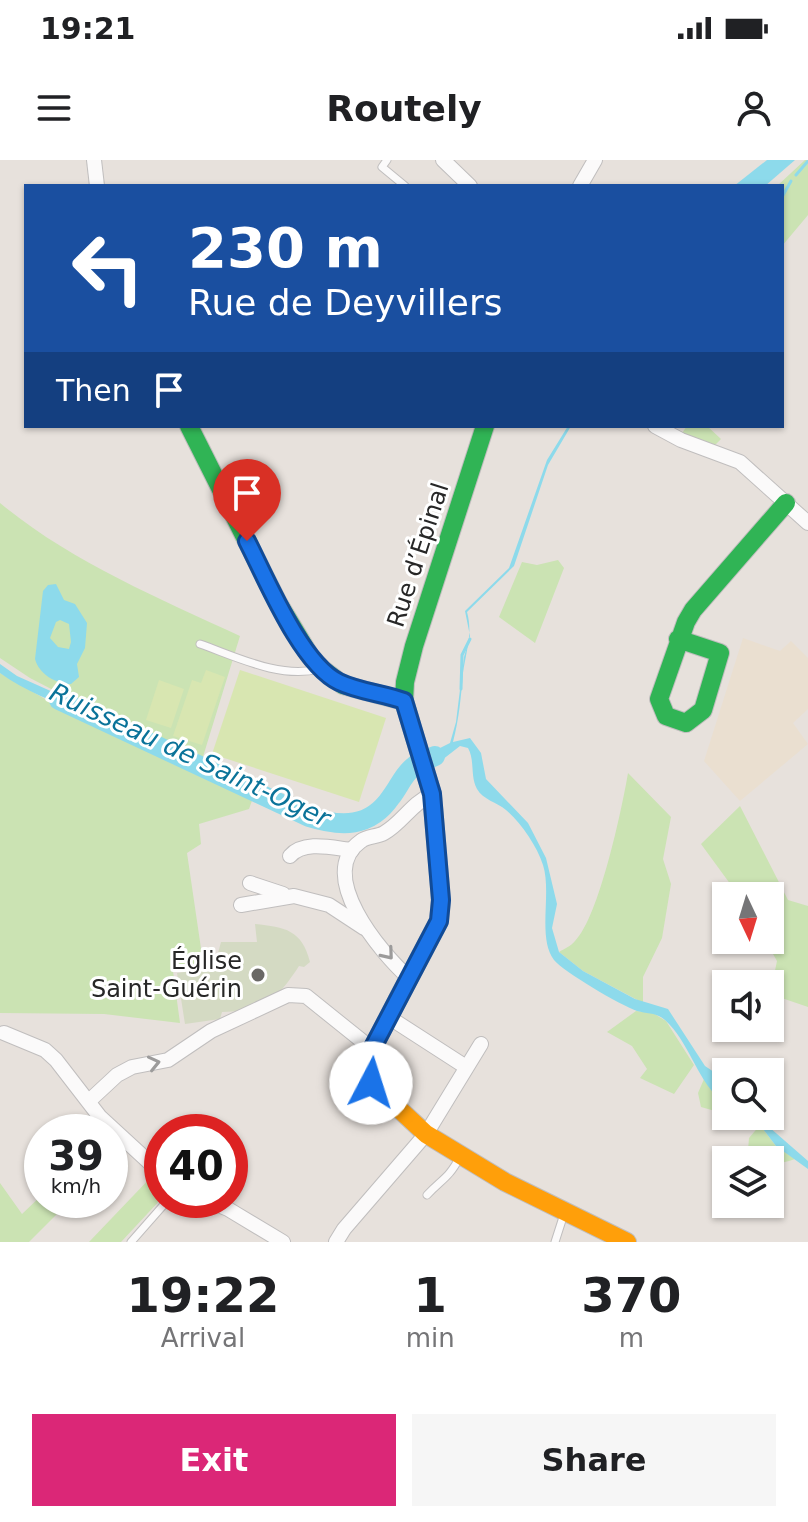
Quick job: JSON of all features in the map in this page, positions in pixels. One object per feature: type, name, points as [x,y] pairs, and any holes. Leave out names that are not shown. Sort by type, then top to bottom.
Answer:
[{"type":"street","points":[[94,160],[97,184]]},
{"type":"street","points":[[443,160],[468,184]]},
{"type":"street","points":[[581,184],[595,160]]},
{"type":"street","points":[[190,428],[285,616],[314,663],[336,681],[375,695],[387,695],[405,706],[432,794],[440,874],[439,921],[372,1049],[368,1063],[371,1083],[426,1134],[505,1182],[627,1242]]},
{"type":"street","name":"Rue d’Épinal","points":[[405,706],[412,652],[484,428]]},
{"type":"street","points":[[659,428],[681,440],[740,462],[808,523]]},
{"type":"street","points":[[678,639],[720,653],[703,710],[686,723],[666,716],[659,699],[678,639],[693,610],[786,503]]},
{"type":"street","points":[[409,978],[367,930],[352,903],[344,883],[347,859],[362,839],[384,833],[418,801],[432,794]]},
{"type":"street","points":[[290,856],[296,850],[313,846],[352,850]]},
{"type":"street","points":[[250,883],[287,896],[329,905],[367,930]]},
{"type":"street","points":[[241,905],[287,896]]},
{"type":"street","points":[[89,1101],[117,1075],[132,1067],[168,1060],[211,1031],[288,995],[306,996],[372,1049]]},
{"type":"street","points":[[387,1016],[466,1067]]},
{"type":"street","points":[[4,1033],[45,1050],[100,1117],[144,1157]]},
{"type":"street","points":[[336,1242],[426,1134],[481,1044]]},
{"type":"street","points":[[243,1218],[283,1242]]},
{"type":"lane","points":[[387,160],[382,167],[403,184]]},
{"type":"lane","points":[[200,644],[285,671],[305,673],[321,669]]},
{"type":"lane","points":[[427,1195],[438,1184],[447,1181],[461,1155]]},
{"type":"lane","points":[[555,1242],[565,1211]]},
{"type":"lane","points":[[131,1242],[152,1218]]},
{"type":"shaded area","points":[[743,638],[780,651],[791,641],[808,658],[808,709],[793,723],[808,744],[740,801],[704,761]]},
{"type":"green space","points":[[808,160],[808,215],[784,244],[784,184],[779,184]]},
{"type":"green space","points":[[686,428],[709,428],[721,439],[714,446],[737,463],[682,433]]},
{"type":"green space","points":[[0,503],[85,561],[240,636],[202,760],[170,745],[168,754],[254,795],[249,809],[199,824],[201,844],[187,853],[203,962],[173,971],[180,1023],[104,1014],[0,1013],[0,673],[47,700],[81,712],[82,705],[30,678],[0,658]]},
{"type":"green space","points":[[558,560],[564,568],[535,643],[499,617],[522,562],[537,565]]},
{"type":"green space","points":[[206,670],[225,677],[202,745],[173,736],[192,680],[201,683]]},
{"type":"green space","points":[[240,670],[386,718],[359,802],[212,754]]},
{"type":"green space","points":[[159,680],[184,689],[171,728],[146,720]]},
{"type":"green space","points":[[628,773],[671,817],[663,859],[671,884],[662,938],[643,977],[643,1003],[583,971],[559,952],[575,941],[593,910],[608,862]]},
{"type":"green space","points":[[740,806],[779,882],[729,882],[701,844]]},
{"type":"green space","points":[[784,892],[788,900],[808,906],[808,1007],[784,999],[784,970],[775,970],[777,961],[773,954],[784,954]]},
{"type":"green space","points":[[255,924],[291,932],[302,943],[310,962],[304,967],[299,966],[276,995],[259,1006],[222,1012],[220,1019],[185,1024],[177,973],[214,968],[221,942],[257,942]]},
{"type":"green space","points":[[636,1011],[653,1013],[666,1021],[694,1065],[674,1094],[640,1078],[647,1069],[632,1046],[607,1032]]},
{"type":"green space","points":[[704,1079],[712,1090],[712,1110],[701,1107],[698,1093]]},
{"type":"green space","points":[[756,1130],[764,1130],[776,1146],[748,1146],[749,1138]]},
{"type":"green space","points":[[784,1151],[795,1159],[784,1162]]},
{"type":"green space","points":[[0,1183],[22,1214],[24,1212],[24,1218],[53,1218],[29,1242],[0,1242]]},
{"type":"green space","points":[[144,1184],[144,1217],[121,1242],[89,1242],[112,1218],[128,1218],[128,1201]]},
{"type":"water","points":[[767,160],[795,160],[767,184],[737,184]]},
{"type":"water","points":[[567,428],[570,428],[548,465],[514,566],[467,612],[469,632],[465,611],[509,568],[547,460]]},
{"type":"water","points":[[56,584],[64,600],[75,604],[87,623],[85,648],[77,664],[79,677],[71,684],[49,677],[35,659],[43,591],[48,585]],"holes":[[[60,620],[69,624],[69,649],[58,647],[50,638],[56,622]]]},
{"type":"water","points":[[469,641],[453,742],[470,738],[481,753],[486,779],[528,823],[546,858],[557,904],[552,928],[559,952],[583,971],[635,999],[668,1009],[705,1066],[712,1071],[712,1091],[665,1020],[618,1002],[580,980],[554,960],[546,940],[543,865],[533,843],[517,821],[477,789],[468,748],[460,746],[432,764],[428,754],[450,743],[456,722],[464,657]]},
{"type":"water","points":[[0,664],[17,676],[82,705],[82,712],[19,685],[0,673]]},
{"type":"water","points":[[764,1130],[772,1130],[808,1161],[808,1169],[784,1152],[784,1146],[776,1146]]},
{"type":"waterway","points":[[796,175],[808,161]]},
{"type":"waterway","points":[[784,193],[791,181]]},
{"type":"waterway","points":[[461,689],[462,655],[470,639]]},
{"type":"waterway","name":"Ruisseau de Saint-Oger","points":[[59,700],[309,817],[332,822],[354,822],[374,815],[410,770],[435,756]]},
{"type":"traffic: fast","points":[[190,428],[278,603],[310,656],[343,685],[404,701]]},
{"type":"traffic: fast","points":[[398,999],[439,921],[441,900],[432,794],[404,701],[405,682],[484,428]]},
{"type":"traffic: fast","points":[[678,639],[720,653],[703,710],[686,723],[666,716],[659,699],[686,622],[786,503]]},
{"type":"traffic: slow","points":[[398,999],[372,1049],[368,1063],[371,1083],[426,1134],[505,1182],[627,1242]]},
{"type":"place","name":"Église Saint-Guérin","points":[[258,975]]},
{"type":"route","points":[[247,541],[285,616],[314,663],[336,681],[375,695],[387,695],[404,701],[432,794],[440,874],[439,921],[372,1049],[368,1063],[371,1083]]}]
